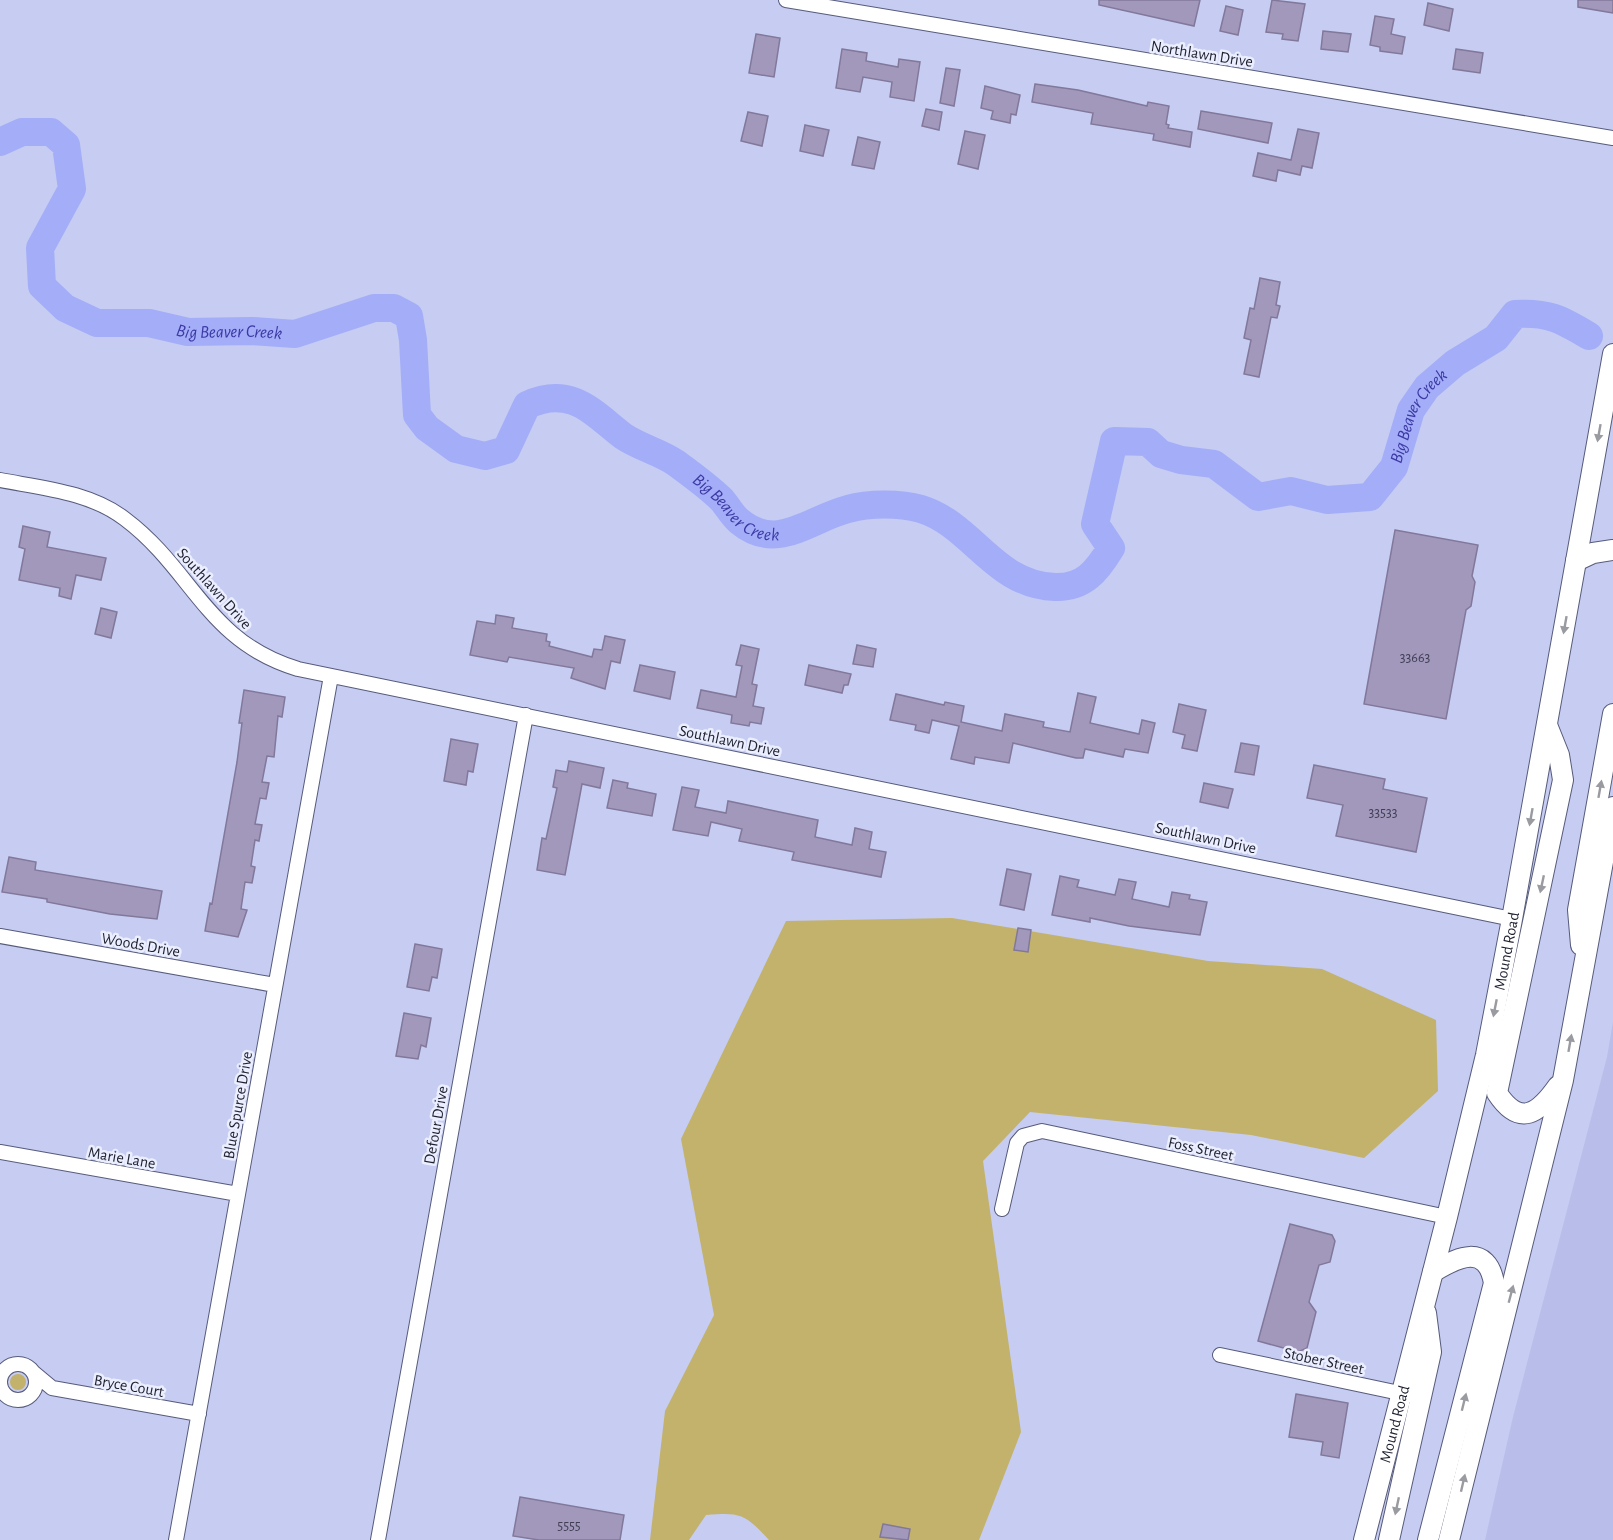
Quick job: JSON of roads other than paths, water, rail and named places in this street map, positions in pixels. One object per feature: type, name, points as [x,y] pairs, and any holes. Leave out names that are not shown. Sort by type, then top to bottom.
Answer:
[{"type":"main road","name":"Mound Road","points":[[1364,1540],[1448,1217],[1486,1054],[1613,354]]},
{"type":"main road","points":[[1576,561],[1593,553],[1613,550]]},
{"type":"main road","points":[[1583,972],[1578,910],[1613,714]]},
{"type":"main road","points":[[1547,725],[1559,755],[1563,780],[1497,1093],[1506,1107],[1520,1112],[1534,1113],[1544,1106],[1563,1080]]},
{"type":"main road","points":[[1449,1540],[1563,1080],[1613,807]]},
{"type":"main road","points":[[1428,1540],[1494,1283],[1488,1265],[1471,1256],[1452,1260],[1433,1272]]},
{"type":"main road","points":[[1389,1540],[1431,1352],[1424,1305]]},
{"type":"street","name":"Northlawn Drive","points":[[786,0],[1613,138]]},
{"type":"street","name":"Southlawn Drive","points":[[0,480],[76,495],[110,509],[144,535],[232,636],[275,662],[331,676],[1512,919]]},
{"type":"street","name":"Blue Spurce Drive","points":[[176,1540],[331,676]]},
{"type":"street","name":"Defour Drive","points":[[378,1540],[526,715]]},
{"type":"street","name":"Woods Drive","points":[[0,936],[275,985]]},
{"type":"street","name":"Foss Street","points":[[1002,1209],[1017,1143],[1023,1136],[1042,1131],[1448,1217]]},
{"type":"street","name":"Marie Lane","points":[[0,1152],[238,1194]]},
{"type":"street","name":"Stober Street","points":[[1220,1355],[1421,1397]]},
{"type":"street","name":"Bryce Court","points":[[52,1388],[26,1365],[14,1364],[1,1376],[1,1387],[8,1397],[20,1400],[52,1388],[199,1414]]},
{"type":"street","points":[[30,1395],[36,1385],[34,1373]]},
{"type":"waterway","name":"Big Beaver Creek","points":[[0,142],[22,132],[51,132],[66,145],[72,189],[40,248],[42,286],[65,308],[97,323],[149,323],[188,332],[252,331],[295,334],[374,308],[394,308],[409,316],[413,340],[417,415],[427,428],[456,449],[485,456],[506,450],[527,405],[556,398],[569,400],[591,410],[629,440],[676,463],[711,490],[739,521],[753,530],[767,534],[780,534],[848,509],[865,506],[913,507],[939,517],[1016,576],[1034,584],[1055,587],[1065,587],[1082,581],[1095,571],[1111,548],[1095,524],[1114,441],[1148,442],[1161,454],[1181,460],[1214,464],[1258,497],[1291,491],[1327,500],[1370,497],[1394,467],[1411,410],[1427,387],[1455,363],[1496,338],[1515,314],[1537,314],[1554,318],[1589,336]]}]
